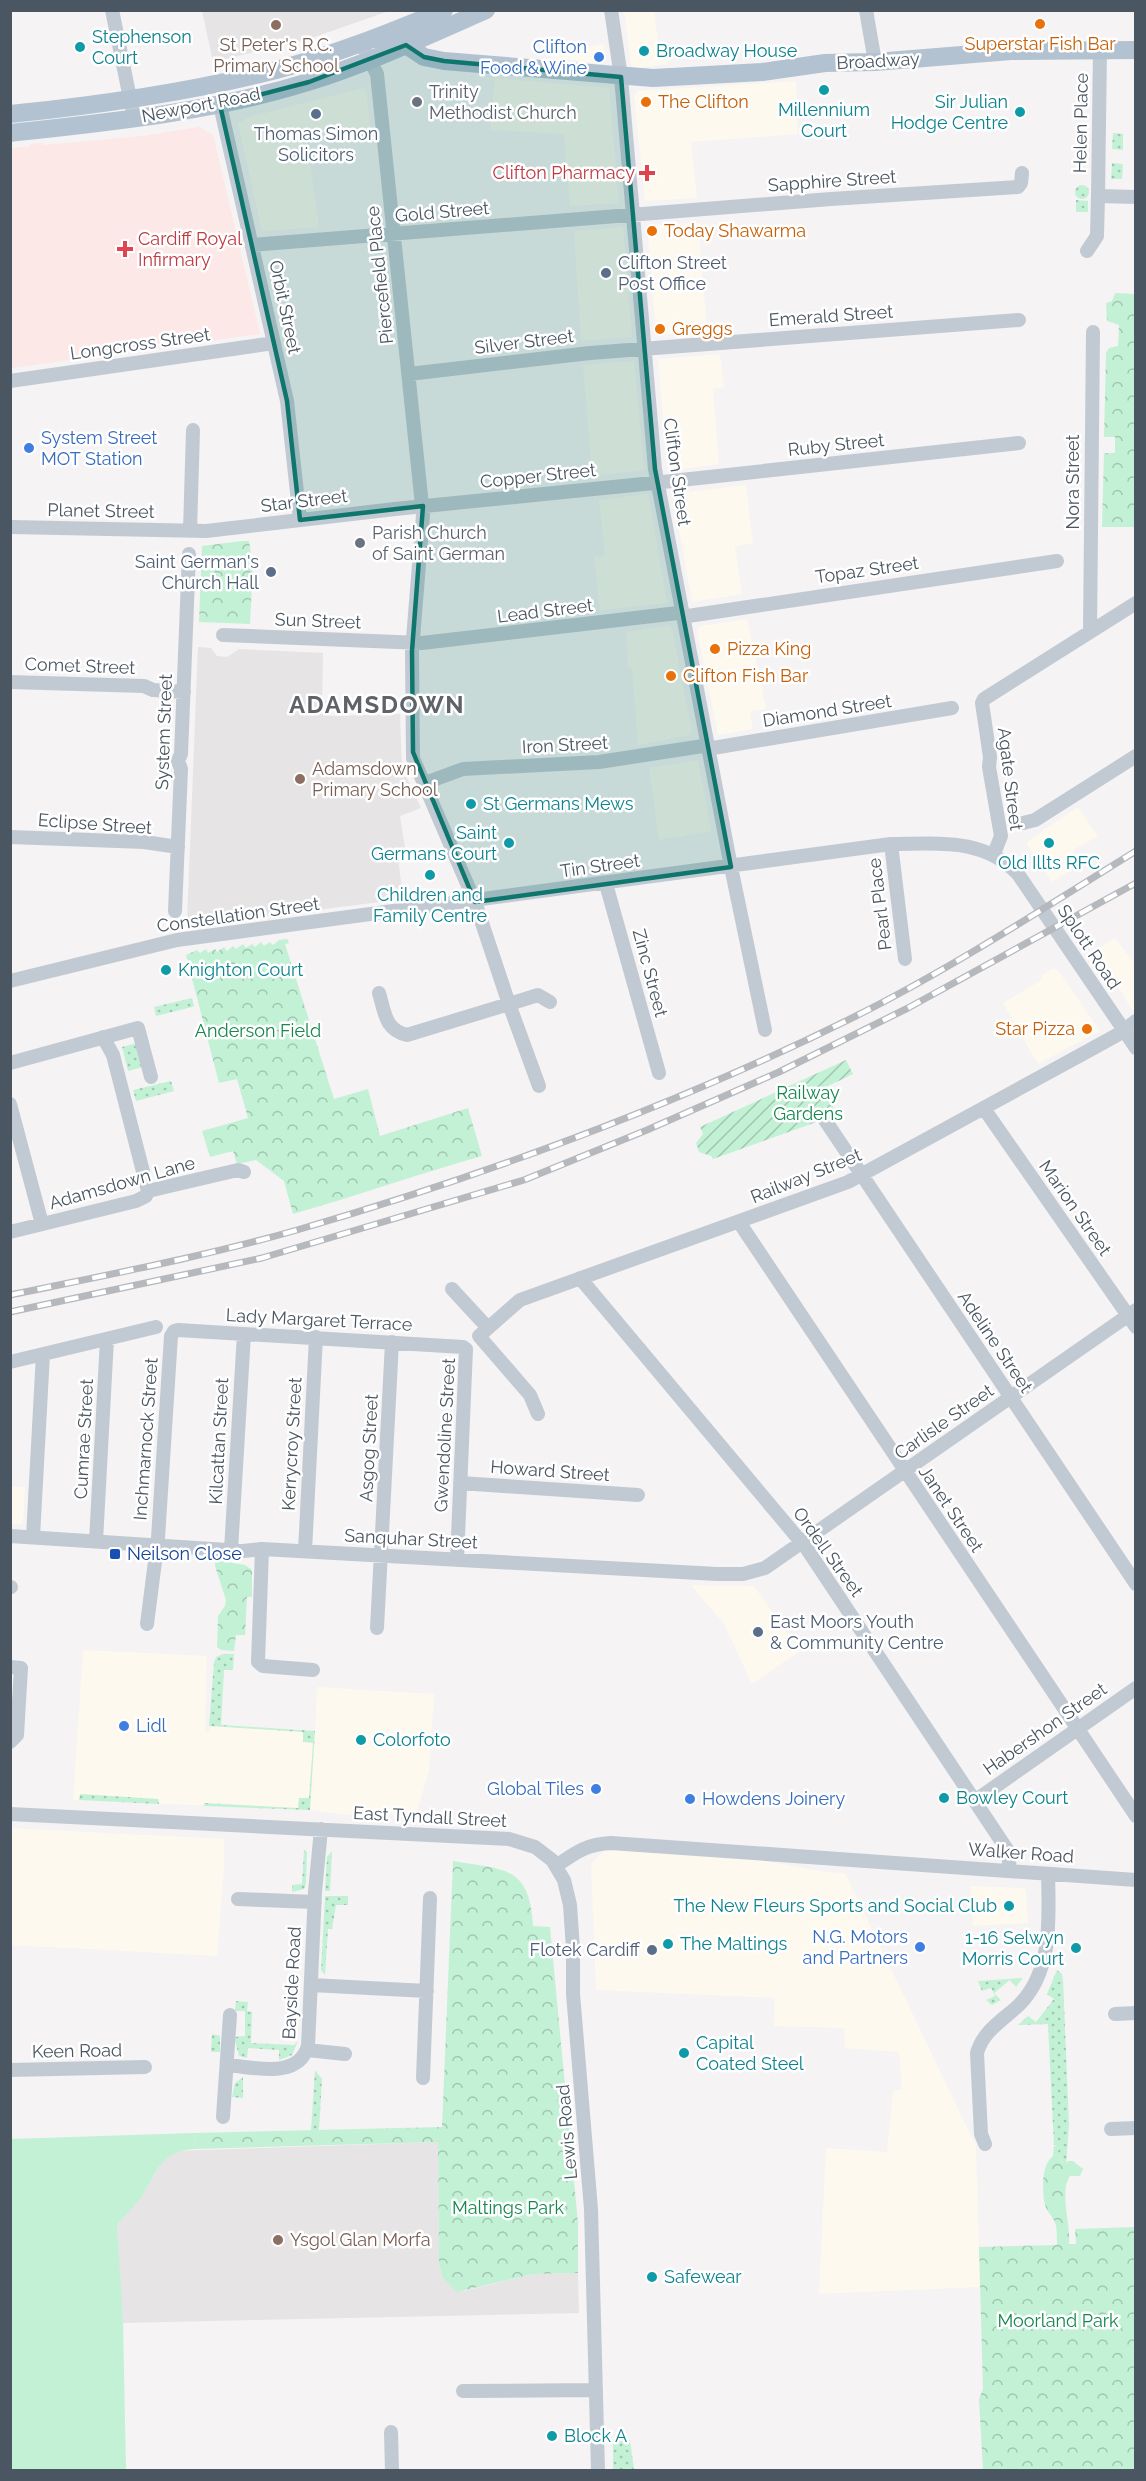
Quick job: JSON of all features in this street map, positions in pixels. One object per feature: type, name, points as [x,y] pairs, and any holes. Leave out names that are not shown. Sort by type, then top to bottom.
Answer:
[{"type":"main road","name":"Newport Road","points":[[10,132],[134,118],[220,105],[309,82],[368,47],[444,10]]},
{"type":"main road","points":[[406,45],[486,10]]},
{"type":"main road","name":"Broadway","points":[[368,47],[406,45],[424,57],[444,61],[653,78],[762,72],[825,63],[875,62],[1011,51],[1136,50]]},
{"type":"main road","name":"Newport Road","points":[[10,114],[131,99],[278,70],[368,47]]},
{"type":"street","points":[[112,10],[134,118]]},
{"type":"street","name":"Clifton Street","points":[[611,10],[621,77],[658,482],[731,867],[765,1030]]},
{"type":"street","points":[[866,10],[875,62]]},
{"type":"street","name":"Piercefield Place","points":[[368,47],[377,74],[422,506],[412,643],[413,752],[475,902],[539,1086]]},
{"type":"street","name":"Helen Place","points":[[1087,251],[1097,236],[1100,50]]},
{"type":"street","name":"Orbit Street","points":[[220,105],[287,401],[300,520]]},
{"type":"street","name":"Sapphire Street","points":[[633,214],[1018,187],[1022,173]]},
{"type":"street","name":"Helen Place","points":[[1098,196],[1136,197]]},
{"type":"street","name":"Gold Street","points":[[252,245],[633,214]]},
{"type":"street","name":"Emerald Street","points":[[645,348],[1019,320]]},
{"type":"street","name":"Nora Street","points":[[1090,632],[1093,332]]},
{"type":"street","name":"Longcross Street","points":[[10,381],[274,343]]},
{"type":"street","name":"Silver Street","points":[[409,374],[645,348]]},
{"type":"street","points":[[190,531],[194,430]]},
{"type":"street","name":"Ruby Street","points":[[658,482],[1018,443]]},
{"type":"street","name":"Copper Street","points":[[422,506],[658,482]]},
{"type":"street","name":"Star Street","points":[[190,531],[422,506]]},
{"type":"street","name":"Planet Street","points":[[10,527],[190,531]]},
{"type":"street","name":"System Street","points":[[175,911],[181,769],[178,761],[181,754],[189,554]]},
{"type":"street","name":"Topaz Street","points":[[682,615],[688,616],[1057,561]]},
{"type":"street","points":[[1090,632],[1136,603]]},
{"type":"street","name":"Lead Street","points":[[412,643],[682,615]]},
{"type":"street","name":"Agate Street","points":[[994,854],[1001,836],[982,707],[984,699],[1090,632]]},
{"type":"street","name":"Sun Street","points":[[223,635],[412,643]]},
{"type":"street","name":"Comet Street","points":[[10,682],[144,686],[153,690],[184,692]]},
{"type":"street","name":"Diamond Street","points":[[708,747],[952,708]]},
{"type":"street","name":"Iron Street","points":[[425,783],[469,768],[599,762],[708,747]]},
{"type":"street","points":[[1023,823],[1035,820],[1136,756]]},
{"type":"street","name":"Eclipse Street","points":[[10,837],[144,842],[178,847]]},
{"type":"street","name":"Tin Street","points":[[475,902],[891,844],[960,844],[994,854]]},
{"type":"street","name":"Pearl Place","points":[[891,844],[905,959]]},
{"type":"street","name":"Splott Road","points":[[994,854],[1011,867],[1033,895],[1136,1048]]},
{"type":"street","name":"Zinc Street","points":[[606,884],[659,1073]]},
{"type":"street","name":"Constellation Street","points":[[10,981],[167,942],[475,902]]},
{"type":"street","points":[[379,993],[390,1027],[398,1033],[407,1035],[538,995],[550,1002]]},
{"type":"street","name":"Railway Street","points":[[484,1332],[520,1300],[861,1176],[985,1110],[1136,1021]]},
{"type":"street","points":[[10,1063],[138,1028],[151,1077]]},
{"type":"street","points":[[103,1037],[114,1060],[148,1191]]},
{"type":"street","points":[[10,1104],[42,1224]]},
{"type":"street","name":"Marion Street","points":[[985,1110],[1131,1313],[1136,1327]]},
{"type":"street","name":"Adeline Street","points":[[825,1120],[1136,1584]]},
{"type":"street","name":"Adamsdown Lane","points":[[10,1232],[136,1201],[146,1196],[148,1191],[238,1170],[244,1172]]},
{"type":"street","name":"Janet Street","points":[[739,1222],[1136,1816]]},
{"type":"street","name":"Ordell Street","points":[[580,1278],[801,1542],[976,1800],[1008,1851],[1010,1871]]},
{"type":"street","points":[[452,1289],[530,1395],[538,1414]]},
{"type":"street","name":"Carlisle Street","points":[[801,1542],[1131,1313]]},
{"type":"street","points":[[10,1362],[156,1327]]},
{"type":"street","name":"Lady Margaret Terrace","points":[[171,1336],[174,1331],[178,1330],[392,1342],[466,1349]]},
{"type":"street","name":"Kilcattan Street","points":[[231,1550],[244,1334]]},
{"type":"street","name":"Inchmarnock Street","points":[[156,1545],[171,1336]]},
{"type":"street","name":"Kerrycroy Street","points":[[305,1551],[316,1338]]},
{"type":"street","name":"Cumrae Street","points":[[96,1541],[107,1339]]},
{"type":"street","name":"Asgog Street","points":[[377,1628],[392,1342]]},
{"type":"street","name":"Gwendoline Street","points":[[457,1560],[466,1349]]},
{"type":"street","points":[[33,1538],[43,1354]]},
{"type":"street","name":"Howard Street","points":[[460,1484],[638,1495]]},
{"type":"street","name":"Sanquhar Street","points":[[10,1536],[231,1550],[305,1551],[743,1574],[765,1568],[801,1542]]},
{"type":"street","points":[[147,1624],[156,1545]]},
{"type":"street","points":[[262,1549],[258,1662],[263,1666],[313,1670]]},
{"type":"street","points":[[10,1667],[21,1668],[17,1735],[10,1742]]},
{"type":"street","name":"Habershon Street","points":[[976,1800],[1136,1688]]},
{"type":"street","name":"East Tyndall Street","points":[[10,1814],[509,1839],[535,1847],[545,1853],[556,1866]]},
{"type":"street","name":"Bayside Road","points":[[227,2065],[282,2070],[294,2066],[304,2057],[307,2049],[321,1829]]},
{"type":"street","name":"Walker Road","points":[[556,1866],[576,1851],[601,1843],[610,1843],[1136,1880]]},
{"type":"street","name":"Lewis Road","points":[[556,1866],[567,1888],[571,1921],[573,1994],[591,2210],[598,2470]]},
{"type":"street","points":[[985,2144],[981,2134],[977,2053],[992,2028],[1028,1995],[1044,1963],[1047,1939],[1048,1874]]},
{"type":"street","points":[[423,2078],[430,1898]]},
{"type":"street","points":[[238,1899],[315,1902]]},
{"type":"street","points":[[311,1985],[427,1991]]},
{"type":"street","points":[[1115,2014],[1136,2013]]},
{"type":"street","points":[[223,2117],[230,2015]]},
{"type":"street","points":[[307,2049],[345,2054]]},
{"type":"street","name":"Keen Road","points":[[10,2070],[145,2067]]},
{"type":"street","points":[[1111,2129],[1136,2128]]},
{"type":"street","points":[[463,2391],[596,2390]]},
{"type":"street","points":[[391,2432],[392,2470]]},
{"type":"highlighted area","points":[[406,45],[424,57],[444,61],[621,77],[655,469],[731,867],[475,902],[413,752],[412,651],[423,506],[300,520],[287,401],[220,105],[309,82]]},
{"type":"shaded area","name":"St Peter's R.C. Primary School","points":[[202,10],[389,11],[306,40],[213,62]]},
{"type":"shaded area","points":[[624,11],[654,11],[658,43],[668,43],[670,64],[635,68],[631,65]]},
{"type":"shaded area","points":[[603,44],[606,60],[601,64],[552,58],[551,53]]},
{"type":"shaded area","points":[[495,78],[609,88],[619,203],[570,206],[564,134],[490,130]]},
{"type":"shaded area","points":[[796,81],[798,134],[691,142],[697,198],[645,201],[634,96],[638,91]]},
{"type":"shaded area","points":[[363,88],[366,91],[371,132],[306,132],[319,227],[262,231],[238,123],[250,117]]},
{"type":"shaded area","name":"Cardiff Royal Infirmary","points":[[199,127],[213,135],[260,334],[11,368],[11,148],[29,147],[31,144],[42,143],[44,145],[143,136]]},
{"type":"shaded area","points":[[698,223],[707,331],[656,335],[647,225]]},
{"type":"shaded area","points":[[623,227],[632,337],[581,341],[574,231]]},
{"type":"shaded area","points":[[720,354],[724,387],[713,389],[719,464],[671,470],[667,467],[658,359]]},
{"type":"shaded area","points":[[634,361],[644,470],[592,476],[583,365]]},
{"type":"shaded area","points":[[746,485],[753,543],[735,547],[742,594],[692,602],[673,496],[676,493]]},
{"type":"shaded area","points":[[648,494],[667,603],[600,610],[594,557],[605,556],[599,500]]},
{"type":"shaded area","points":[[747,619],[766,709],[750,711],[753,729],[718,735],[697,630],[700,626]]},
{"type":"shaded area","points":[[669,626],[672,629],[692,732],[690,735],[638,745],[632,668],[628,668],[626,632]]},
{"type":"shaded area","name":"Adamsdown Primary School","points":[[198,647],[211,648],[217,656],[227,657],[239,649],[323,653],[322,700],[328,701],[329,716],[400,714],[402,767],[421,808],[400,816],[406,855],[398,857],[403,899],[206,924],[187,923]]},
{"type":"shaded area","points":[[698,760],[711,831],[659,840],[649,768]]},
{"type":"shaded area","points":[[1078,807],[1098,836],[1073,850],[1081,864],[1052,882],[1027,844],[1028,841]]},
{"type":"shaded area","points":[[1115,938],[1135,964],[1135,1010],[1133,1011],[1095,951]]},
{"type":"shaded area","points":[[1054,968],[1058,970],[1100,1031],[1038,1064],[1003,1003],[1040,981],[1043,974]]},
{"type":"shaded area","points":[[10,1487],[25,1487],[23,1522],[20,1524],[11,1524]]},
{"type":"shaded area","name":"East Moors Youth & Community Centre","points":[[691,1585],[754,1586],[800,1651],[752,1684],[724,1624]]},
{"type":"shaded area","points":[[83,1650],[207,1656],[205,1732],[209,1732],[210,1725],[315,1731],[317,1687],[434,1694],[429,1770],[417,1812],[411,1817],[402,1818],[394,1817],[390,1812],[369,1810],[364,1817],[310,1810],[73,1800]]},
{"type":"shaded area","points":[[11,1828],[224,1839],[217,1956],[11,1945]]},
{"type":"shaded area","name":"The Maltings","points":[[614,1850],[760,1860],[826,1872],[845,1873],[976,2146],[980,2287],[819,2294],[826,2148],[887,2152],[893,2091],[902,2089],[899,2052],[845,2048],[844,2028],[774,2026],[775,1998],[596,1990],[591,1865],[603,1852]]},
{"type":"shaded area","name":"The New Fleurs Sports and Social Club","points":[[970,1886],[1024,1888],[1028,1923],[973,1926]]},
{"type":"shaded area","name":"Ysgol Glan Morfa","points":[[438,2142],[439,2263],[442,2277],[464,2291],[533,2274],[578,2273],[579,2313],[122,2323],[117,2225],[141,2197],[162,2162],[176,2151]]},
{"type":"green space","points":[[1113,133],[1123,134],[1123,150],[1112,149]]},
{"type":"green space","points":[[1112,163],[1123,164],[1122,179],[1111,179]]},
{"type":"green space","points":[[1082,185],[1087,187],[1089,192],[1087,197],[1082,199],[1077,197],[1075,192],[1077,187]]},
{"type":"green space","points":[[1076,200],[1088,201],[1088,212],[1076,212]]},
{"type":"green space","points":[[1115,293],[1135,294],[1135,527],[1102,527],[1104,453],[1115,453],[1115,437],[1104,437],[1106,353],[1109,348],[1118,346],[1119,325],[1107,321],[1106,303],[1112,301]]},
{"type":"green space","points":[[249,541],[253,567],[250,624],[199,622],[202,546]]},
{"type":"green space","name":"Anderson Field","points":[[287,939],[289,943],[285,944],[334,1099],[368,1089],[380,1136],[468,1108],[482,1156],[293,1214],[284,1181],[256,1160],[237,1164],[233,1151],[210,1157],[202,1131],[248,1118],[237,1079],[219,1083],[186,955],[197,950],[200,953],[206,949],[208,953],[215,949],[217,952],[224,947],[227,951],[233,946],[236,949],[243,944],[246,948],[252,944],[255,947],[261,942],[264,946],[270,942],[273,945],[279,940]]},
{"type":"green space","points":[[192,998],[194,1006],[192,1007],[156,1016],[154,1007]]},
{"type":"green space","points":[[137,1043],[143,1067],[128,1071],[122,1047]]},
{"type":"green space","name":"Railway Gardens","points":[[846,1060],[853,1074],[826,1087],[836,1115],[713,1159],[699,1152],[696,1143],[703,1134],[700,1127]]},
{"type":"green space","points":[[171,1081],[174,1091],[136,1101],[133,1090]]},
{"type":"green space","points":[[215,1560],[245,1565],[252,1570],[252,1597],[247,1597],[245,1635],[236,1635],[234,1651],[221,1650],[217,1647],[218,1616],[226,1600]]},
{"type":"green space","points":[[223,1654],[234,1654],[233,1670],[224,1670],[221,1725],[315,1731],[310,1810],[204,1806],[204,1803],[298,1808],[299,1798],[309,1798],[313,1743],[303,1742],[303,1732],[209,1726],[214,1663],[216,1657]]},
{"type":"green space","points":[[80,1794],[158,1799],[159,1804],[79,1800]]},
{"type":"green space","points":[[304,1850],[307,1852],[306,1884],[304,1889],[292,1892],[292,1885],[302,1884]]},
{"type":"green space","points":[[332,1851],[330,1891],[325,1891],[327,1857]]},
{"type":"green space","name":"Maltings Park","points":[[453,1861],[487,1866],[511,1874],[520,1881],[526,1891],[531,1906],[533,1926],[550,1927],[578,2223],[578,2273],[533,2274],[457,2292],[442,2277],[439,2263],[438,2142],[195,2149],[194,2133],[442,2127]]},
{"type":"green space","points":[[325,1896],[348,1896],[348,1905],[336,1905],[332,1929],[328,1929],[325,1975],[321,1970]]},
{"type":"green space","points":[[1057,1970],[1062,1974],[1063,1980],[1069,2124],[1066,2166],[1057,2154],[1056,2145],[1054,2145],[1048,2024],[1018,2025],[1028,2016],[1036,2022],[1054,1999],[1047,1994]]},
{"type":"green space","points":[[1023,1978],[1016,1987],[1010,1980],[994,1993],[1001,2000],[992,2005],[986,2000],[995,1996],[991,1988],[982,1991],[978,1981]]},
{"type":"green space","points":[[236,2001],[248,2002],[247,2011],[252,2012],[251,2043],[294,2045],[298,2041],[292,2055],[279,2060],[279,2050],[248,2048],[247,2058],[239,2056],[234,2037],[245,2036],[245,2011],[235,2011]]},
{"type":"green space","points":[[212,2034],[220,2036],[220,2052],[211,2052]]},
{"type":"green space","points":[[315,2070],[322,2079],[319,2130],[311,2130]]},
{"type":"green space","points":[[243,2077],[243,2098],[232,2097],[235,2083]]},
{"type":"green space","points":[[194,2133],[195,2149],[167,2158],[142,2196],[117,2225],[123,2323],[126,2470],[11,2470],[11,2139]]},
{"type":"green space","name":"Moorland Park","points":[[1054,2145],[1059,2149],[1057,2154],[1065,2165],[1068,2161],[1073,2161],[1083,2169],[1080,2176],[1070,2176],[1065,2190],[1069,2244],[1076,2244],[1075,2229],[1135,2227],[1135,2470],[983,2470],[979,2399],[983,2389],[979,2247],[1057,2245],[1056,2226],[1047,2211],[1043,2193],[1044,2172],[1053,2156]]},
{"type":"green space","points":[[613,2439],[630,2440],[634,2470],[613,2470]]},
{"type":"railway","points":[[10,1295],[190,1257],[297,1230],[511,1161],[651,1108],[788,1048],[892,997],[997,937],[1136,851]]},
{"type":"railway","points":[[10,1312],[262,1258],[524,1180],[647,1130],[779,1072],[908,1008],[1136,883]]},
{"type":"place","name":"Superstar Fish Bar","points":[[1040,24]]},
{"type":"place","name":"St Peter's R.C. Primary School","points":[[276,25]]},
{"type":"place","name":"Stephenson Court","points":[[80,47]]},
{"type":"place","name":"Broadway House","points":[[644,51]]},
{"type":"place","name":"Clifton Food & Wine","points":[[599,57]]},
{"type":"place","name":"Millennium Court","points":[[824,90]]},
{"type":"place","name":"Trinity Methodist Church","points":[[417,102]]},
{"type":"place","name":"The Clifton","points":[[646,102]]},
{"type":"place","name":"Sir Julian Hodge Centre","points":[[1020,112]]},
{"type":"place","name":"Thomas Simon Solicitors","points":[[316,114]]},
{"type":"place","name":"Clifton Pharmacy","points":[[647,173]]},
{"type":"place","name":"Today Shawarma","points":[[652,231]]},
{"type":"place","name":"Cardiff Royal Infirmary","points":[[125,249]]},
{"type":"place","name":"Clifton Street Post Office","points":[[606,273]]},
{"type":"place","name":"Greggs","points":[[660,329]]},
{"type":"place","name":"System Street MOT Station","points":[[29,448]]},
{"type":"place","name":"Parish Church of Saint German","points":[[360,543]]},
{"type":"place","name":"Saint German's Church Hall","points":[[271,572]]},
{"type":"place","name":"Pizza King","points":[[715,649]]},
{"type":"place","name":"Clifton Fish Bar","points":[[671,676]]},
{"type":"place","name":"Adamsdown Primary School","points":[[300,779]]},
{"type":"place","name":"St Germans Mews","points":[[471,804]]},
{"type":"place","name":"Saint Germans Court","points":[[509,843]]},
{"type":"place","name":"Old Illts RFC","points":[[1049,843]]},
{"type":"place","name":"Children and Family Centre","points":[[430,875]]},
{"type":"place","name":"Knighton Court","points":[[166,970]]},
{"type":"place","name":"Star Pizza","points":[[1087,1029]]},
{"type":"place","name":"Neilson Close","points":[[115,1554]]},
{"type":"place","name":"East Moors Youth & Community Centre","points":[[758,1632]]},
{"type":"place","name":"Lidl","points":[[124,1726]]},
{"type":"place","name":"Colorfoto","points":[[361,1740]]},
{"type":"place","name":"Global Tiles","points":[[596,1789]]},
{"type":"place","name":"Bowley Court","points":[[944,1798]]},
{"type":"place","name":"Howdens Joinery","points":[[690,1799]]},
{"type":"place","name":"The New Fleurs Sports and Social Club","points":[[1009,1906]]},
{"type":"place","name":"The Maltings","points":[[668,1944]]},
{"type":"place","name":"N.G. Motors and Partners","points":[[920,1947]]},
{"type":"place","name":"1-16 Selwyn Morris Court","points":[[1076,1948]]},
{"type":"place","name":"Flotek Cardiff","points":[[652,1950]]},
{"type":"place","name":"Capital Coated Steel","points":[[684,2053]]},
{"type":"place","name":"Ysgol Glan Morfa","points":[[278,2240]]},
{"type":"place","name":"Safewear","points":[[652,2277]]},
{"type":"place","name":"Block A","points":[[552,2436]]},
{"type":"district","name":"ADAMSDOWN","points":[[377,705]]}]
